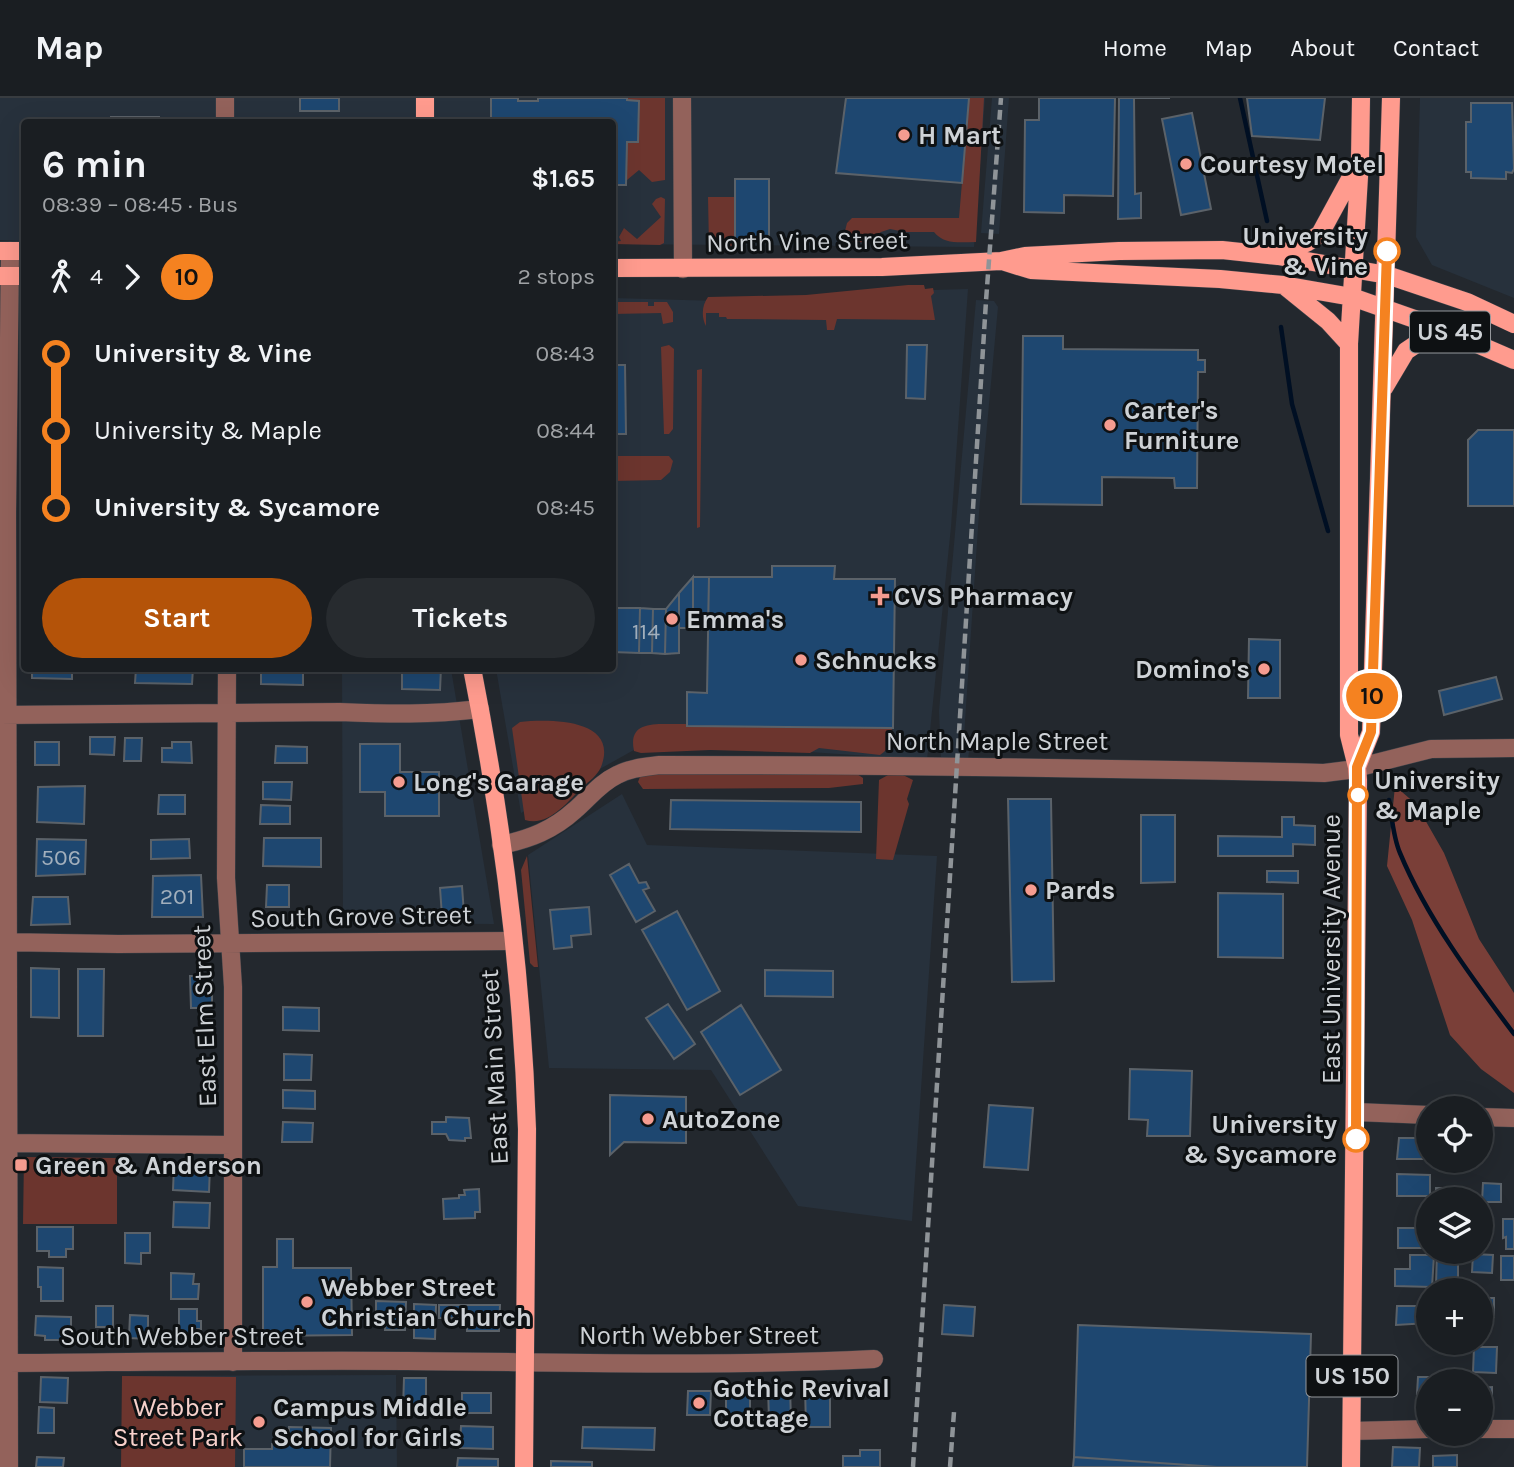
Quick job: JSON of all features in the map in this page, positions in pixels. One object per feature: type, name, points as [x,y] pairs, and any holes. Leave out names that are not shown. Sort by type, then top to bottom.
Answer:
[{"type":"main road","points":[[425,98],[425,119]]},
{"type":"main road","name":"East University Avenue","points":[[1351,1467],[1357,767],[1349,735],[1349,344],[1361,98]]},
{"type":"main road","name":"East University Avenue","points":[[1357,767],[1371,732],[1391,98]]},
{"type":"main road","points":[[1278,256],[1320,234],[1360,160]]},
{"type":"main road","name":"North Vine Street","points":[[616,268],[882,267],[1164,249],[1222,250],[1278,256],[1387,275]]},
{"type":"main road","name":"North Vine Street","points":[[1001,261],[1031,270],[1220,279],[1283,285],[1352,297]]},
{"type":"main road","name":"US 45","points":[[1387,275],[1467,302],[1514,324]]},
{"type":"main road","points":[[1283,285],[1328,321],[1349,344]]},
{"type":"main road","name":"US 45","points":[[1352,297],[1440,328],[1514,360]]},
{"type":"main road","points":[[1382,391],[1406,351],[1440,328]]},
{"type":"main road","name":"East Main Street","points":[[473,672],[509,888],[518,976],[526,1103],[524,1467]]},
{"type":"street","points":[[225,98],[225,119]]},
{"type":"street","points":[[682,98],[683,269]]},
{"type":"street","points":[[9,1467],[4,1143],[4,715],[11,498],[12,251]]},
{"type":"street","name":"East Elm Street","points":[[227,672],[226,877],[233,987],[233,1362]]},
{"type":"street","points":[[4,715],[340,712],[417,715],[480,709]]},
{"type":"street","name":"North Maple Street","points":[[501,845],[538,835],[555,827],[603,783],[619,774],[660,765],[955,769],[1097,767],[1324,773],[1431,749],[1514,748]]},
{"type":"street","name":"South Grove Street","points":[[4,942],[513,941]]},
{"type":"street","points":[[1356,1112],[1416,1114]]},
{"type":"street","points":[[1493,1117],[1514,1118]]},
{"type":"street","points":[[4,1143],[233,1145]]},
{"type":"street","name":"North Webber Street","points":[[525,1362],[811,1362],[874,1359]]},
{"type":"street","name":"South Webber Street","points":[[8,1363],[525,1362]]},
{"type":"street","points":[[1352,1431],[1416,1429]]},
{"type":"street","points":[[1493,1429],[1514,1429]]},
{"type":"shaded area","points":[[0,98],[985,98],[974,247],[616,244],[616,119],[21,119],[21,241],[0,240]]},
{"type":"shaded area","points":[[992,98],[1009,98],[999,234],[981,233]]},
{"type":"shaded area","points":[[1420,98],[1514,98],[1514,298],[1432,265],[1416,237]]},
{"type":"shaded area","points":[[968,289],[951,527],[927,760],[650,741],[521,813],[497,672],[616,672],[616,298],[719,301]]},
{"type":"shaded area","points":[[976,300],[994,301],[998,307],[979,513],[963,751],[969,751],[968,761],[941,761],[939,711]]},
{"type":"shaded area","points":[[342,672],[452,672],[494,924],[343,923]]},
{"type":"shaded area","points":[[1395,786],[1416,804],[1444,853],[1479,939],[1514,993],[1514,1093],[1481,1069],[1450,1035],[1412,920],[1387,866]]},
{"type":"shaded area","points":[[622,794],[647,845],[937,856],[912,1221],[798,1206],[711,1070],[549,1068],[528,855]]},
{"type":"shaded area","name":"Campus Middle School for Girls","points":[[396,1375],[397,1467],[122,1467],[122,1376]]},
{"type":"green space","points":[[627,98],[665,98],[665,180],[652,182],[639,170],[627,180],[627,142],[638,142],[639,101]]},
{"type":"green space","points":[[969,98],[984,98],[976,242],[948,241],[934,232],[890,229],[867,242],[842,243],[847,223],[852,218],[959,218]]},
{"type":"green space","points":[[708,197],[735,197],[735,246],[709,246]]},
{"type":"green space","points":[[656,199],[665,199],[664,243],[616,244],[621,241],[619,237],[624,228],[637,239],[661,217],[652,204]]},
{"type":"green space","points":[[908,285],[933,288],[934,293],[931,296],[935,320],[837,319],[834,330],[827,330],[826,320],[727,319],[719,317],[719,313],[706,313],[706,326],[703,319],[703,307],[708,297],[806,295]]},
{"type":"green space","points":[[616,302],[648,302],[648,306],[654,306],[654,302],[667,302],[673,312],[673,322],[663,324],[661,313],[616,314]]},
{"type":"green space","points":[[669,345],[674,349],[673,429],[669,434],[664,434],[661,347]]},
{"type":"green space","points":[[702,369],[700,527],[697,528],[697,370]]},
{"type":"green space","points":[[616,456],[669,456],[673,461],[670,472],[661,480],[616,481]]},
{"type":"green space","points":[[548,721],[578,725],[591,730],[600,739],[604,751],[601,767],[595,776],[557,812],[542,820],[525,820],[512,728],[520,722]]},
{"type":"green space","points":[[656,724],[892,728],[888,747],[880,755],[819,748],[810,753],[634,751],[633,740],[640,728]]},
{"type":"green space","points":[[854,772],[863,778],[863,784],[829,788],[643,789],[638,782],[641,774],[836,775]]},
{"type":"green space","points":[[888,775],[903,775],[913,780],[893,860],[876,859],[879,780]]},
{"type":"green space","points":[[527,856],[538,967],[530,963],[521,870]]},
{"type":"green space","points":[[24,1157],[117,1158],[117,1224],[23,1224]]},
{"type":"green space","name":"Webber Street Park","points":[[122,1376],[236,1377],[235,1467],[121,1467]]},
{"type":"building","points":[[300,98],[339,98],[339,111],[300,111]]},
{"type":"building","points":[[491,98],[538,101],[538,98],[627,98],[639,101],[638,142],[627,142],[626,185],[617,185],[616,195],[616,119],[491,119]]},
{"type":"building","name":"H Mart","points":[[846,98],[969,98],[962,183],[836,173]]},
{"type":"building","points":[[1039,98],[1115,98],[1113,196],[1064,195],[1064,213],[1024,212],[1025,120],[1039,120]]},
{"type":"building","name":"Courtesy Motel","points":[[1119,98],[1134,98],[1135,194],[1141,193],[1141,218],[1118,219]]},
{"type":"building","points":[[1247,98],[1325,98],[1320,140],[1252,136]]},
{"type":"building","points":[[1471,103],[1512,103],[1514,169],[1512,173],[1506,172],[1506,179],[1471,178],[1471,172],[1466,172],[1466,122],[1471,122]]},
{"type":"building","name":"Courtesy Motel","points":[[1192,113],[1211,209],[1181,215],[1162,119]]},
{"type":"building","points":[[111,117],[159,117],[159,119]]},
{"type":"building","points":[[735,179],[769,179],[769,239],[735,239]]},
{"type":"building","name":"Carter's Furniture","points":[[1023,336],[1063,336],[1063,349],[1198,350],[1198,360],[1205,360],[1205,372],[1198,372],[1197,488],[1175,488],[1174,478],[1102,477],[1102,505],[1021,504]]},
{"type":"building","points":[[907,345],[927,345],[925,399],[906,398]]},
{"type":"building","points":[[616,365],[625,365],[626,434],[616,434]]},
{"type":"building","points":[[1478,430],[1514,430],[1514,506],[1468,506],[1468,440]]},
{"type":"building","name":"Schnucks","points":[[772,566],[835,566],[834,579],[895,579],[893,728],[687,726],[687,692],[707,693],[709,577],[772,577]]},
{"type":"building","points":[[693,577],[693,628],[679,628],[679,593]]},
{"type":"building","points":[[693,577],[709,577],[708,628],[693,628]]},
{"type":"building","name":"Emma's","points":[[679,593],[679,653],[665,654],[666,609]]},
{"type":"building","points":[[616,608],[640,608],[639,653],[616,652]]},
{"type":"building","points":[[640,608],[653,609],[652,653],[639,653]]},
{"type":"building","points":[[653,609],[666,609],[665,654],[652,653]]},
{"type":"building","name":"Domino's","points":[[1249,639],[1280,640],[1280,698],[1248,698]]},
{"type":"building","points":[[32,672],[72,672],[72,679],[32,678]]},
{"type":"building","points":[[136,672],[193,672],[192,684],[135,683]]},
{"type":"building","points":[[261,672],[303,672],[303,685],[261,684]]},
{"type":"building","points":[[402,672],[441,672],[440,690],[402,689]]},
{"type":"building","points":[[1496,677],[1502,699],[1444,715],[1439,691]]},
{"type":"building","points":[[90,737],[115,737],[114,755],[90,754]]},
{"type":"building","points":[[125,738],[142,738],[141,761],[124,761]]},
{"type":"building","points":[[35,742],[59,742],[59,765],[35,765]]},
{"type":"building","points":[[172,742],[191,742],[192,763],[162,762],[162,748],[172,748]]},
{"type":"building","name":"Long's Garage","points":[[360,744],[400,744],[400,772],[439,772],[439,816],[385,816],[385,792],[360,792]]},
{"type":"building","points":[[276,746],[307,747],[307,763],[275,763]]},
{"type":"building","points":[[263,782],[292,782],[291,800],[263,799]]},
{"type":"building","points":[[85,786],[84,824],[37,822],[38,787]]},
{"type":"building","points":[[159,795],[185,795],[185,814],[158,814]]},
{"type":"building","name":"Pards","points":[[1008,799],[1051,799],[1054,981],[1012,982]]},
{"type":"building","points":[[671,800],[861,802],[861,832],[670,829]]},
{"type":"building","points":[[261,805],[290,806],[290,824],[260,824]]},
{"type":"building","points":[[1141,815],[1175,815],[1175,882],[1141,883]]},
{"type":"building","points":[[1282,817],[1294,817],[1294,825],[1315,826],[1315,845],[1293,844],[1293,856],[1218,856],[1218,836],[1282,837]]},
{"type":"building","points":[[264,838],[321,838],[321,867],[263,866]]},
{"type":"building","points":[[37,839],[86,840],[85,874],[36,876]]},
{"type":"building","points":[[189,839],[190,858],[151,859],[151,840]]},
{"type":"building","points":[[629,864],[639,883],[646,882],[649,888],[643,890],[655,911],[636,922],[610,875]]},
{"type":"building","points":[[1267,871],[1298,871],[1298,883],[1267,882]]},
{"type":"building","points":[[201,875],[203,917],[152,917],[153,876]]},
{"type":"building","points":[[267,885],[289,885],[289,907],[266,907]]},
{"type":"building","points":[[462,886],[464,914],[442,916],[440,888]]},
{"type":"building","points":[[1218,893],[1283,894],[1283,958],[1218,957]]},
{"type":"building","points":[[33,897],[68,897],[70,924],[31,925]]},
{"type":"building","points":[[589,907],[591,934],[571,936],[572,947],[554,949],[550,910]]},
{"type":"building","points":[[677,911],[720,991],[687,1010],[642,930]]},
{"type":"building","points":[[31,968],[59,969],[59,1018],[31,1017]]},
{"type":"building","points":[[78,969],[104,969],[103,1036],[78,1036]]},
{"type":"building","points":[[765,970],[833,971],[833,997],[765,996]]},
{"type":"building","points":[[190,976],[212,976],[212,1008],[191,1008]]},
{"type":"building","points":[[668,1004],[695,1044],[674,1059],[646,1018]]},
{"type":"building","points":[[741,1005],[781,1070],[740,1095],[701,1032]]},
{"type":"building","points":[[283,1007],[319,1008],[319,1031],[283,1030]]},
{"type":"building","points":[[284,1054],[312,1055],[311,1080],[284,1080]]},
{"type":"building","points":[[1130,1069],[1192,1071],[1190,1136],[1147,1136],[1148,1120],[1129,1119]]},
{"type":"building","points":[[283,1090],[315,1091],[315,1109],[283,1108]]},
{"type":"building","name":"AutoZone","points":[[610,1095],[686,1097],[686,1143],[624,1142],[610,1155]]},
{"type":"building","points":[[989,1105],[1033,1108],[1028,1170],[984,1167]]},
{"type":"building","points":[[446,1117],[469,1118],[471,1138],[465,1138],[465,1141],[449,1140],[446,1134],[432,1134],[432,1122],[446,1122]]},
{"type":"building","points":[[283,1122],[313,1123],[312,1142],[282,1142]]},
{"type":"building","points":[[1399,1138],[1416,1138],[1416,1159],[1397,1159]]},
{"type":"building","points":[[174,1166],[210,1167],[209,1192],[173,1190]]},
{"type":"building","points":[[1397,1174],[1430,1175],[1430,1187],[1416,1187],[1416,1196],[1397,1196]]},
{"type":"building","points":[[1483,1183],[1501,1184],[1501,1202],[1493,1202],[1493,1187],[1483,1187]]},
{"type":"building","points":[[479,1189],[480,1212],[475,1212],[475,1218],[444,1219],[443,1199],[459,1198],[459,1195],[465,1195],[464,1190]]},
{"type":"building","points":[[174,1202],[210,1203],[209,1228],[173,1227]]},
{"type":"building","points":[[1503,1219],[1514,1219],[1514,1249],[1506,1249]]},
{"type":"building","points":[[37,1227],[73,1227],[73,1249],[66,1249],[66,1257],[49,1257],[49,1251],[37,1251]]},
{"type":"building","points":[[1398,1228],[1416,1228],[1416,1248],[1398,1248]]},
{"type":"building","points":[[125,1233],[150,1233],[150,1253],[141,1253],[141,1264],[125,1263]]},
{"type":"building","name":"Webber Street Christian Church","points":[[277,1239],[293,1239],[293,1268],[351,1268],[352,1335],[263,1336],[263,1267],[277,1267]]},
{"type":"building","points":[[1410,1255],[1416,1255],[1416,1264],[1433,1264],[1433,1278],[1416,1278],[1416,1287],[1395,1286],[1395,1269],[1410,1269]]},
{"type":"building","points":[[1501,1256],[1514,1256],[1514,1280],[1501,1280]]},
{"type":"building","points":[[1437,1264],[1458,1264],[1458,1278],[1436,1278]]},
{"type":"building","points":[[1472,1264],[1492,1264],[1492,1273],[1472,1272]]},
{"type":"building","points":[[38,1267],[63,1268],[63,1301],[41,1301]]},
{"type":"building","points":[[171,1273],[194,1274],[193,1284],[199,1284],[198,1299],[171,1299]]},
{"type":"building","points":[[376,1301],[406,1302],[405,1330],[385,1330],[386,1321],[376,1321]]},
{"type":"building","points":[[414,1304],[436,1305],[435,1339],[414,1338]]},
{"type":"building","points":[[439,1305],[500,1305],[499,1331],[467,1331],[467,1318],[439,1318]]},
{"type":"building","points":[[944,1305],[975,1307],[973,1336],[942,1334]]},
{"type":"building","points":[[96,1306],[113,1306],[113,1327],[96,1327]]},
{"type":"building","points":[[1397,1306],[1416,1306],[1416,1324],[1396,1325]]},
{"type":"building","points":[[179,1309],[197,1309],[197,1321],[201,1321],[201,1329],[196,1329],[196,1336],[179,1336]]},
{"type":"building","points":[[130,1315],[148,1316],[148,1339],[129,1338]]},
{"type":"building","points":[[36,1316],[71,1317],[71,1340],[45,1340],[45,1336],[35,1335]]},
{"type":"building","points":[[1078,1325],[1311,1334],[1307,1467],[1217,1467],[1074,1457]]},
{"type":"building","points":[[1493,1347],[1497,1347],[1496,1373],[1493,1373],[1493,1369],[1473,1369],[1474,1355],[1493,1355]]},
{"type":"building","points":[[41,1377],[68,1378],[67,1403],[40,1402]]},
{"type":"building","points":[[404,1378],[426,1378],[426,1409],[403,1409]]},
{"type":"building","points":[[805,1387],[830,1387],[830,1427],[806,1427]]},
{"type":"building","points":[[726,1388],[750,1388],[750,1422],[726,1421]]},
{"type":"building","points":[[768,1388],[790,1388],[791,1420],[769,1420]]},
{"type":"building","name":"Gothic Revival Cottage","points":[[688,1391],[711,1391],[710,1415],[687,1415]]},
{"type":"building","points":[[462,1393],[491,1393],[491,1413],[462,1413]]},
{"type":"building","points":[[39,1407],[54,1408],[54,1433],[38,1433]]},
{"type":"building","points":[[461,1426],[493,1427],[493,1449],[460,1448]]},
{"type":"building","name":"Campus Middle School for Girls","points":[[289,1427],[331,1428],[330,1467],[244,1467],[244,1449],[272,1449],[272,1444],[289,1444]]},
{"type":"building","points":[[583,1427],[655,1428],[654,1450],[582,1448]]},
{"type":"building","points":[[1393,1447],[1420,1448],[1419,1467],[1392,1467]]},
{"type":"building","points":[[860,1450],[880,1450],[880,1467],[843,1467],[843,1456],[860,1456]]},
{"type":"building","points":[[1457,1455],[1457,1467],[1433,1467],[1433,1456]]},
{"type":"building","points":[[37,1457],[64,1458],[63,1467],[36,1467]]},
{"type":"building","points":[[1074,1457],[1217,1467],[1073,1467]]},
{"type":"building","points":[[458,1458],[498,1459],[498,1467],[457,1467]]},
{"type":"building","points":[[551,1461],[592,1462],[592,1467],[551,1467]]},
{"type":"waterway","points":[[1240,98],[1267,221]]},
{"type":"waterway","points":[[1281,327],[1292,404],[1328,531]]},
{"type":"waterway","points":[[1389,800],[1398,847],[1423,901],[1514,1034]]},
{"type":"railway","points":[[913,1467],[1001,98]]},
{"type":"railway","points":[[950,1467],[954,1412]]},
{"type":"bus line","name":"10","points":[[1356,1139],[1357,767],[1371,732],[1387,251]]},
{"type":"place","name":"H Mart","points":[[904,135]]},
{"type":"place","name":"Courtesy Motel","points":[[1186,164]]},
{"type":"place","name":"University & Vine","points":[[1387,251]]},
{"type":"place","name":"Carter's Furniture","points":[[1110,425]]},
{"type":"place","name":"CVS Pharmacy","points":[[880,596]]},
{"type":"place","name":"Emma's","points":[[672,619]]},
{"type":"place","name":"Schnucks","points":[[801,660]]},
{"type":"place","name":"Domino's","points":[[1264,669]]},
{"type":"place","name":"Long's Garage","points":[[399,782]]},
{"type":"place","name":"University & Maple","points":[[1358,795]]},
{"type":"place","name":"Pards","points":[[1031,890]]},
{"type":"place","name":"AutoZone","points":[[648,1119]]},
{"type":"place","name":"University & Sycamore","points":[[1356,1139]]},
{"type":"place","name":"Green & Anderson","points":[[21,1165]]},
{"type":"place","name":"Webber Street Christian Church","points":[[307,1302]]},
{"type":"place","name":"Gothic Revival Cottage","points":[[699,1403]]},
{"type":"place","name":"Campus Middle School for Girls","points":[[259,1422]]}]
